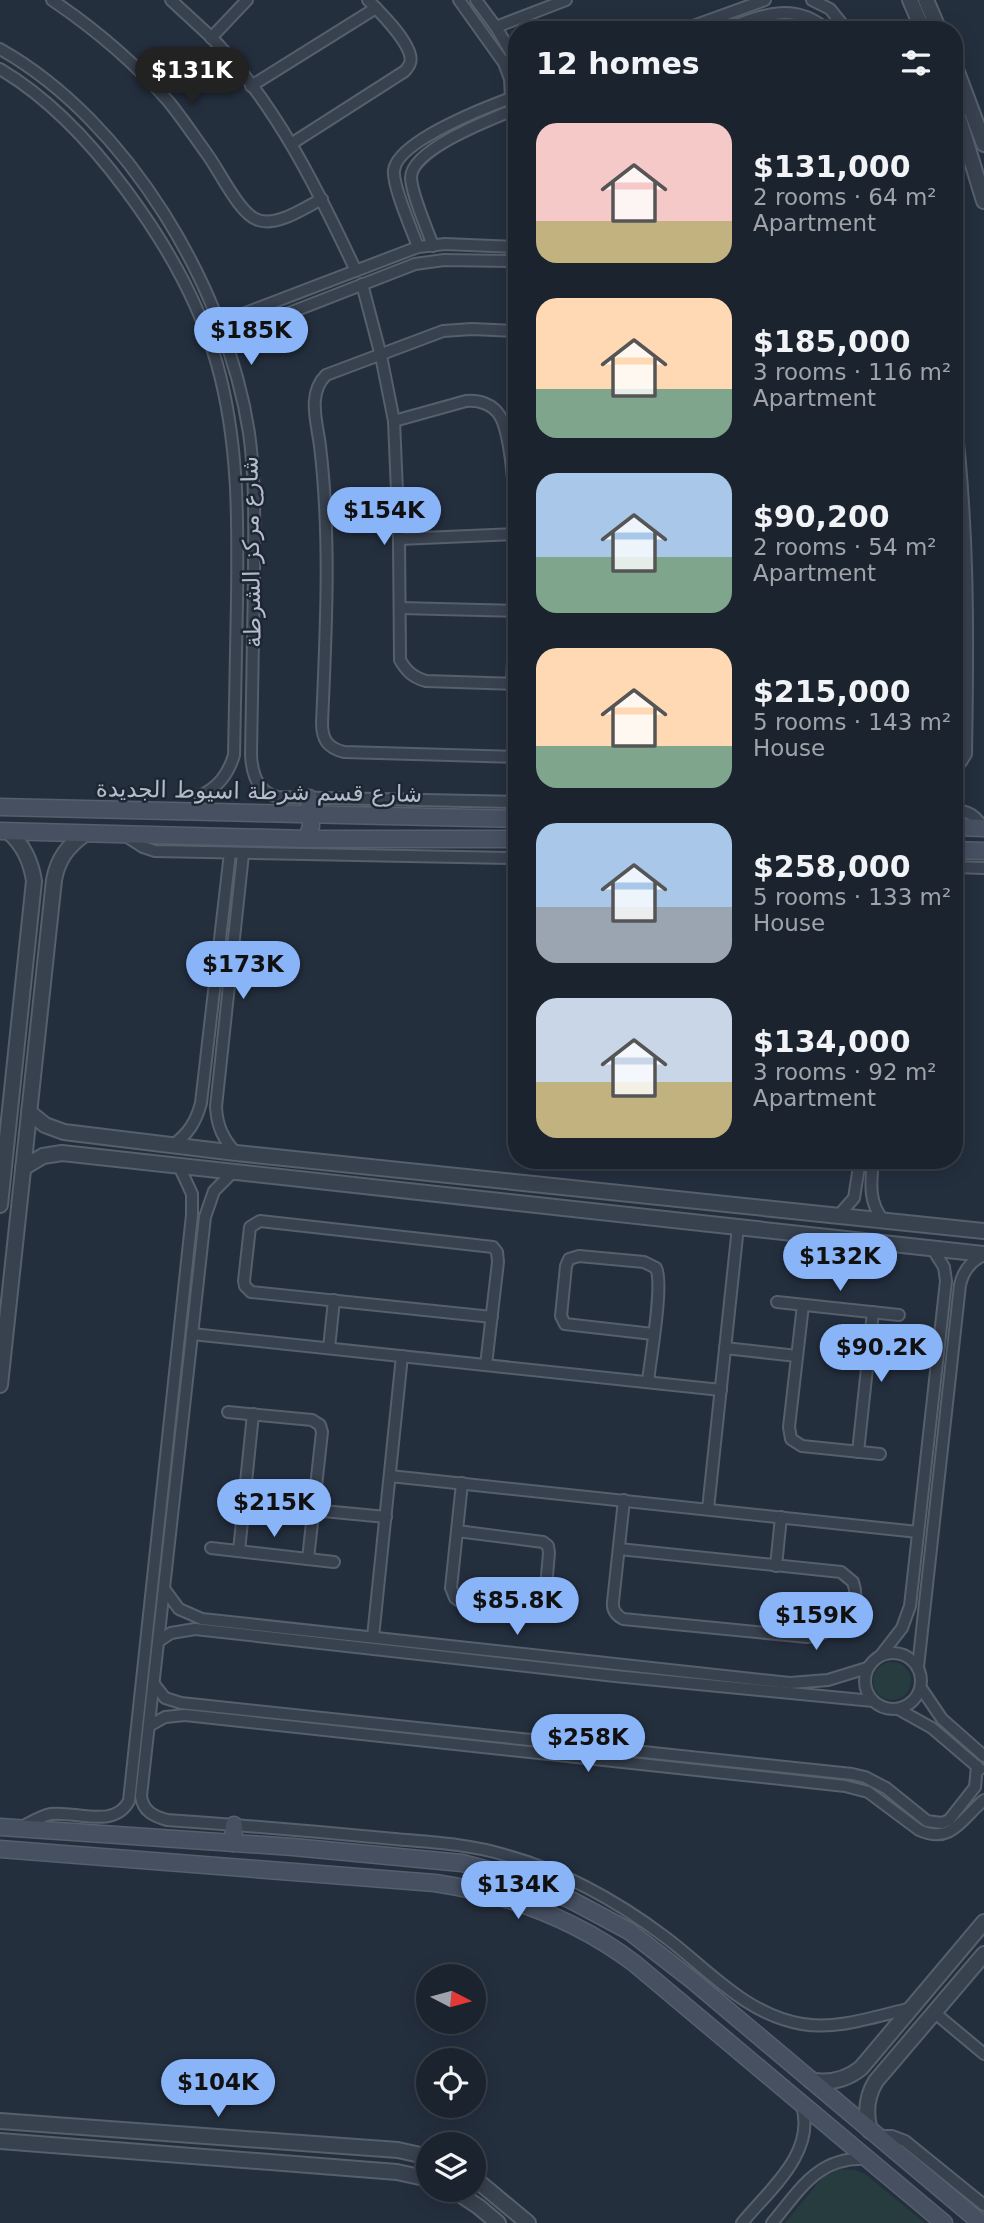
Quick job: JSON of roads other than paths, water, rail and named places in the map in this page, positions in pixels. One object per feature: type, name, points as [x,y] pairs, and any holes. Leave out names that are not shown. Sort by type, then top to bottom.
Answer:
[{"type":"main road","name":"شارع قسم شرطة اسيوط الجديدة","points":[[0,807],[199,804],[309,806],[377,816],[508,810]]},
{"type":"main road","points":[[307,839],[311,827],[309,806]]},
{"type":"main road","points":[[376,838],[377,816]]},
{"type":"main road","points":[[963,827],[983,828]]},
{"type":"main road","name":"شارع قسم شرطة اسيوط الجديدة","points":[[4,831],[124,834],[252,848],[307,839],[508,839]]},
{"type":"main road","points":[[338,855],[339,838]]},
{"type":"main road","points":[[963,850],[984,851]]},
{"type":"main road","points":[[233,1843],[234,1825]]},
{"type":"main road","points":[[0,1827],[293,1847],[462,1863],[508,1875],[552,1891],[629,1931],[697,1975],[810,2081],[981,2223]]},
{"type":"main road","points":[[19,1828],[8,1850],[459,1886],[505,1897],[559,1917],[602,1940],[634,1963],[944,2223]]},
{"type":"main road","points":[[291,1871],[293,1847]]},
{"type":"main road","points":[[914,2198],[930,2180]]},
{"type":"street","points":[[52,0],[99,34],[152,83],[214,164],[248,215],[264,222],[273,221],[323,199]]},
{"type":"street","points":[[170,0],[211,38],[251,86],[291,144],[323,199],[356,271]]},
{"type":"street","points":[[211,38],[247,0]]},
{"type":"street","points":[[459,0],[508,71]]},
{"type":"street","points":[[476,0],[508,47]]},
{"type":"street","points":[[707,21],[765,0]]},
{"type":"street","points":[[812,0],[830,9],[840,21]]},
{"type":"street","points":[[910,0],[919,21]]},
{"type":"street","points":[[926,0],[935,21]]},
{"type":"street","points":[[511,21],[562,1]]},
{"type":"street","points":[[251,86],[372,4],[407,48],[410,54],[409,66],[405,71],[291,144]]},
{"type":"street","points":[[748,21],[789,12],[816,21]]},
{"type":"street","points":[[496,27],[508,22]]},
{"type":"street","name":"شارع مركز الشرطة","points":[[0,49],[29,65],[53,86],[123,157],[162,211],[185,249],[219,323],[243,401],[253,465],[252,765],[259,786],[265,793],[309,806]]},
{"type":"street","name":"شارع مركز الشرطة","points":[[0,69],[40,98],[113,172],[155,233],[191,298],[216,361],[234,452],[238,498],[234,755],[231,766],[199,804]]},
{"type":"street","points":[[963,88],[984,144]]},
{"type":"street","points":[[418,247],[394,176],[397,160],[408,149],[457,119],[508,99]]},
{"type":"street","points":[[433,246],[413,186],[412,170],[416,163],[465,131],[508,113]]},
{"type":"street","points":[[963,144],[984,201]]},
{"type":"street","points":[[219,323],[418,247],[508,247]]},
{"type":"street","points":[[397,256],[401,269]]},
{"type":"street","points":[[225,338],[401,269],[444,260],[508,261]]},
{"type":"street","points":[[362,284],[381,356],[394,421],[400,660],[406,670],[426,681],[508,684]]},
{"type":"street","points":[[191,298],[205,290]]},
{"type":"street","points":[[508,331],[452,330],[436,333],[326,375],[319,382],[314,402],[326,502],[322,734],[334,749],[344,752],[508,757]]},
{"type":"street","points":[[394,421],[476,400],[489,405],[500,415],[508,447]]},
{"type":"street","points":[[963,484],[968,594],[966,754],[963,759]]},
{"type":"street","points":[[399,539],[508,534]]},
{"type":"street","points":[[400,608],[508,611]]},
{"type":"street","points":[[309,806],[508,810]]},
{"type":"street","points":[[963,811],[974,816],[983,828]]},
{"type":"street","points":[[0,1205],[34,881],[24,849],[4,831]]},
{"type":"street","points":[[0,1385],[2,1338],[56,868],[68,848],[86,833]]},
{"type":"street","points":[[124,834],[142,848],[151,850],[230,853],[252,848],[338,855],[508,858]]},
{"type":"street","points":[[236,1153],[228,1146],[219,1128],[216,1107],[252,848]]},
{"type":"street","points":[[173,1145],[194,1123],[201,1103],[230,853]]},
{"type":"street","points":[[963,867],[984,868]]},
{"type":"street","points":[[29,1112],[45,1125],[58,1131],[236,1153],[984,1231]]},
{"type":"street","points":[[23,1168],[43,1156],[56,1153],[984,1254]]},
{"type":"street","points":[[179,1166],[189,1184],[193,1205],[163,1481],[136,1795],[146,1810],[167,1820],[456,1845],[505,1855],[565,1877],[631,1913],[667,1939],[697,1975],[780,2018],[802,2024],[828,2026],[912,2008]]},
{"type":"street","points":[[376,1188],[379,1168]]},
{"type":"street","points":[[838,1216],[854,1198],[859,1169]]},
{"type":"street","points":[[872,1169],[870,1192],[874,1207],[883,1220]]},
{"type":"street","points":[[19,1828],[51,1814],[110,1817],[121,1812],[136,1795],[149,1726],[206,1208],[214,1191],[233,1172]]},
{"type":"street","points":[[769,1230],[770,1209]]},
{"type":"street","points":[[486,1365],[492,1317],[499,1259],[489,1245],[260,1221],[253,1224],[249,1231],[244,1281],[251,1292],[492,1317]]},
{"type":"street","points":[[708,1509],[738,1227]]},
{"type":"street","points":[[159,1641],[171,1633],[195,1629],[315,1637],[373,1637],[790,1683],[828,1680],[867,1668],[898,1634],[910,1606],[946,1281],[944,1267],[932,1248]]},
{"type":"street","points":[[898,1709],[915,1699],[921,1688],[922,1680],[918,1667],[961,1280],[970,1264],[984,1254]]},
{"type":"street","points":[[648,1382],[660,1277],[653,1265],[579,1256],[569,1259],[561,1316],[565,1324],[653,1334]]},
{"type":"street","points":[[185,1278],[198,1279]]},
{"type":"street","points":[[329,1348],[334,1300]]},
{"type":"street","points":[[777,1302],[899,1315]]},
{"type":"street","points":[[803,1305],[789,1427],[791,1439],[802,1446],[880,1454]]},
{"type":"street","points":[[858,1452],[873,1312]]},
{"type":"street","points":[[192,1334],[721,1390]]},
{"type":"street","points":[[725,1348],[797,1356]]},
{"type":"street","points":[[373,1637],[402,1356]]},
{"type":"street","points":[[938,1356],[951,1358]]},
{"type":"street","points":[[228,1412],[312,1420],[320,1425],[322,1432],[308,1559]]},
{"type":"street","points":[[239,1551],[253,1414]]},
{"type":"street","points":[[390,1476],[918,1532]]},
{"type":"street","points":[[163,1481],[176,1482]]},
{"type":"street","points":[[457,1531],[543,1542],[548,1546],[542,1605],[532,1610],[461,1602],[455,1598],[451,1588],[462,1483]]},
{"type":"street","points":[[619,1549],[836,1571],[853,1582],[856,1595],[849,1615],[826,1632],[799,1637],[623,1619],[615,1612],[613,1605],[624,1500]]},
{"type":"street","points":[[313,1510],[386,1517]]},
{"type":"street","points":[[776,1566],[781,1517]]},
{"type":"street","points":[[211,1548],[334,1562]]},
{"type":"street","points":[[914,1564],[928,1566]]},
{"type":"street","points":[[149,1726],[165,1717],[185,1716],[852,1774],[876,1782],[918,1816],[934,1823],[950,1820],[975,1787],[980,1769],[932,1728],[898,1709],[884,1708],[873,1701],[615,1676],[315,1637],[194,1617],[179,1609],[164,1590]]},
{"type":"street","points":[[881,1655],[901,1653],[918,1667]]},
{"type":"street","points":[[615,1676],[617,1663]]},
{"type":"street","points":[[867,1668],[865,1685],[873,1701]]},
{"type":"street","points":[[154,1684],[160,1694],[175,1702],[845,1786],[868,1792],[929,1835],[946,1834],[953,1830],[984,1800]]},
{"type":"street","points":[[921,1688],[942,1719],[984,1756]]},
{"type":"street","points":[[810,2081],[833,2082],[848,2077],[861,2068],[984,1922]]},
{"type":"street","points":[[984,1954],[876,2081],[869,2094],[867,2116],[874,2134],[905,2141],[984,2205]]},
{"type":"street","points":[[935,2013],[984,2054]]},
{"type":"street","points":[[875,2052],[889,2065]]},
{"type":"street","points":[[742,2223],[800,2151],[806,2131],[801,2103]]},
{"type":"street","points":[[0,2121],[398,2150],[416,2154]]},
{"type":"street","points":[[105,2149],[107,2128]]},
{"type":"street","points":[[0,2141],[397,2172],[416,2176]]},
{"type":"street","points":[[772,2223],[812,2175],[841,2161],[867,2159]]},
{"type":"street","points":[[486,2188],[528,2223]]},
{"type":"street","points":[[472,2202],[498,2223]]}]
